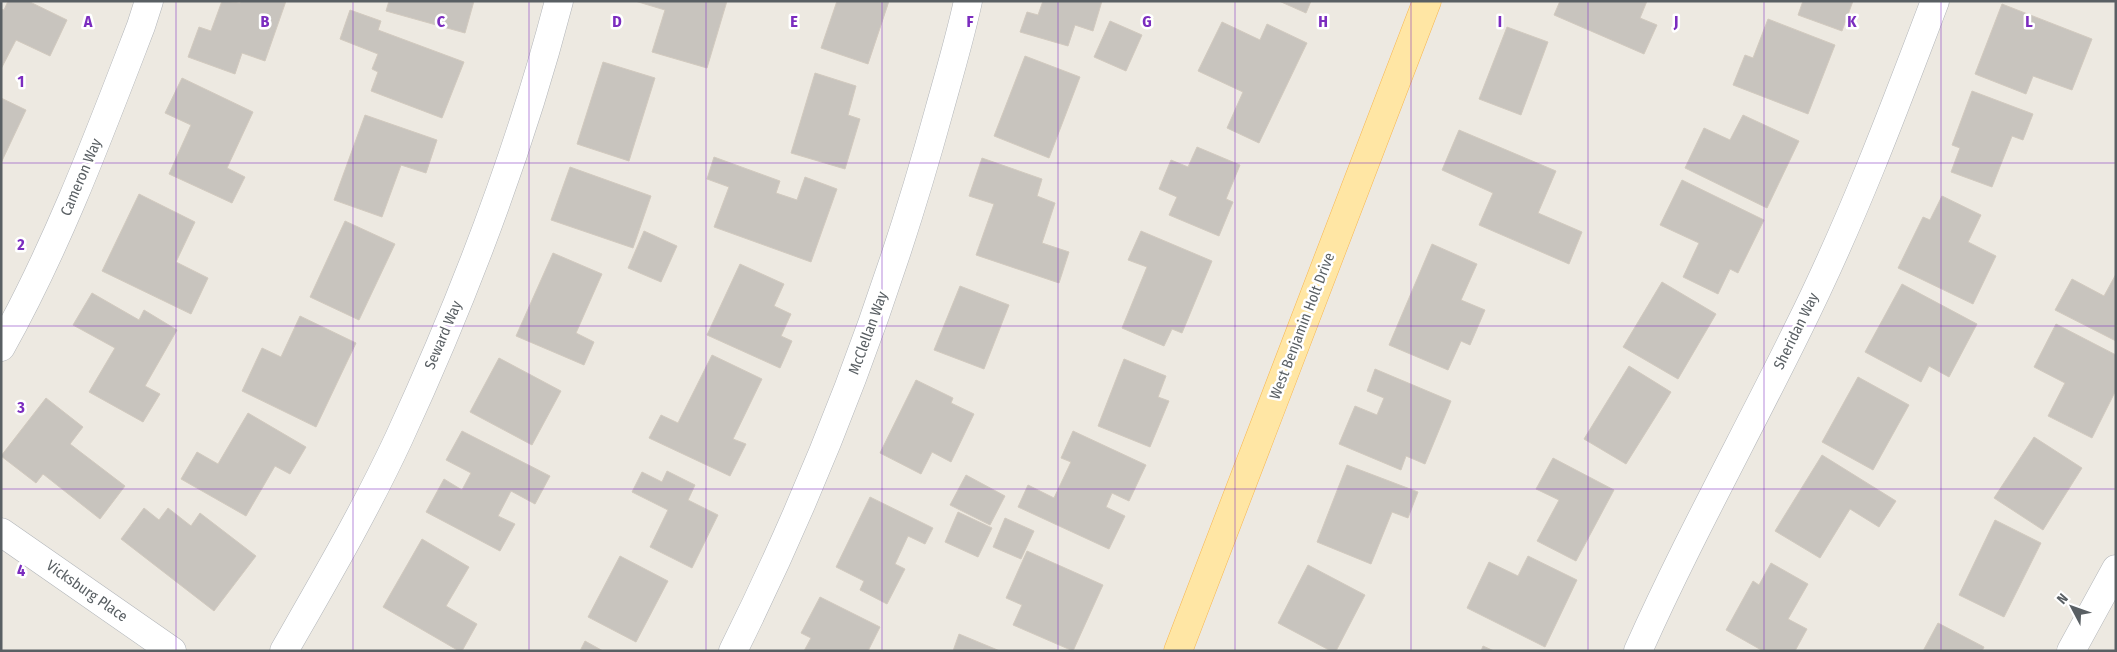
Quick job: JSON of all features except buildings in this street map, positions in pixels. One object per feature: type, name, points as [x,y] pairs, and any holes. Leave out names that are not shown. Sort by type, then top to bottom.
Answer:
[{"type":"main road","name":"West Benjamin Holt Drive","points":[[1178,651],[1428,1]]},
{"type":"street","name":"Cameron Way","points":[[1,347],[26,303],[82,180],[141,26],[148,1]]},
{"type":"street","name":"Seward Way","points":[[284,651],[339,554],[398,438],[472,268],[539,78],[559,1]]},
{"type":"street","name":"McClellan Way","points":[[733,651],[772,573],[828,441],[883,292],[922,172],[968,1]]},
{"type":"street","name":"Sheridan Way","points":[[1638,651],[1715,490],[1799,328],[1875,161],[1935,1]]},
{"type":"street","name":"Vicksburg Place","points":[[1,532],[172,651]]},
{"type":"street","points":[[2071,651],[2116,569]]}]
